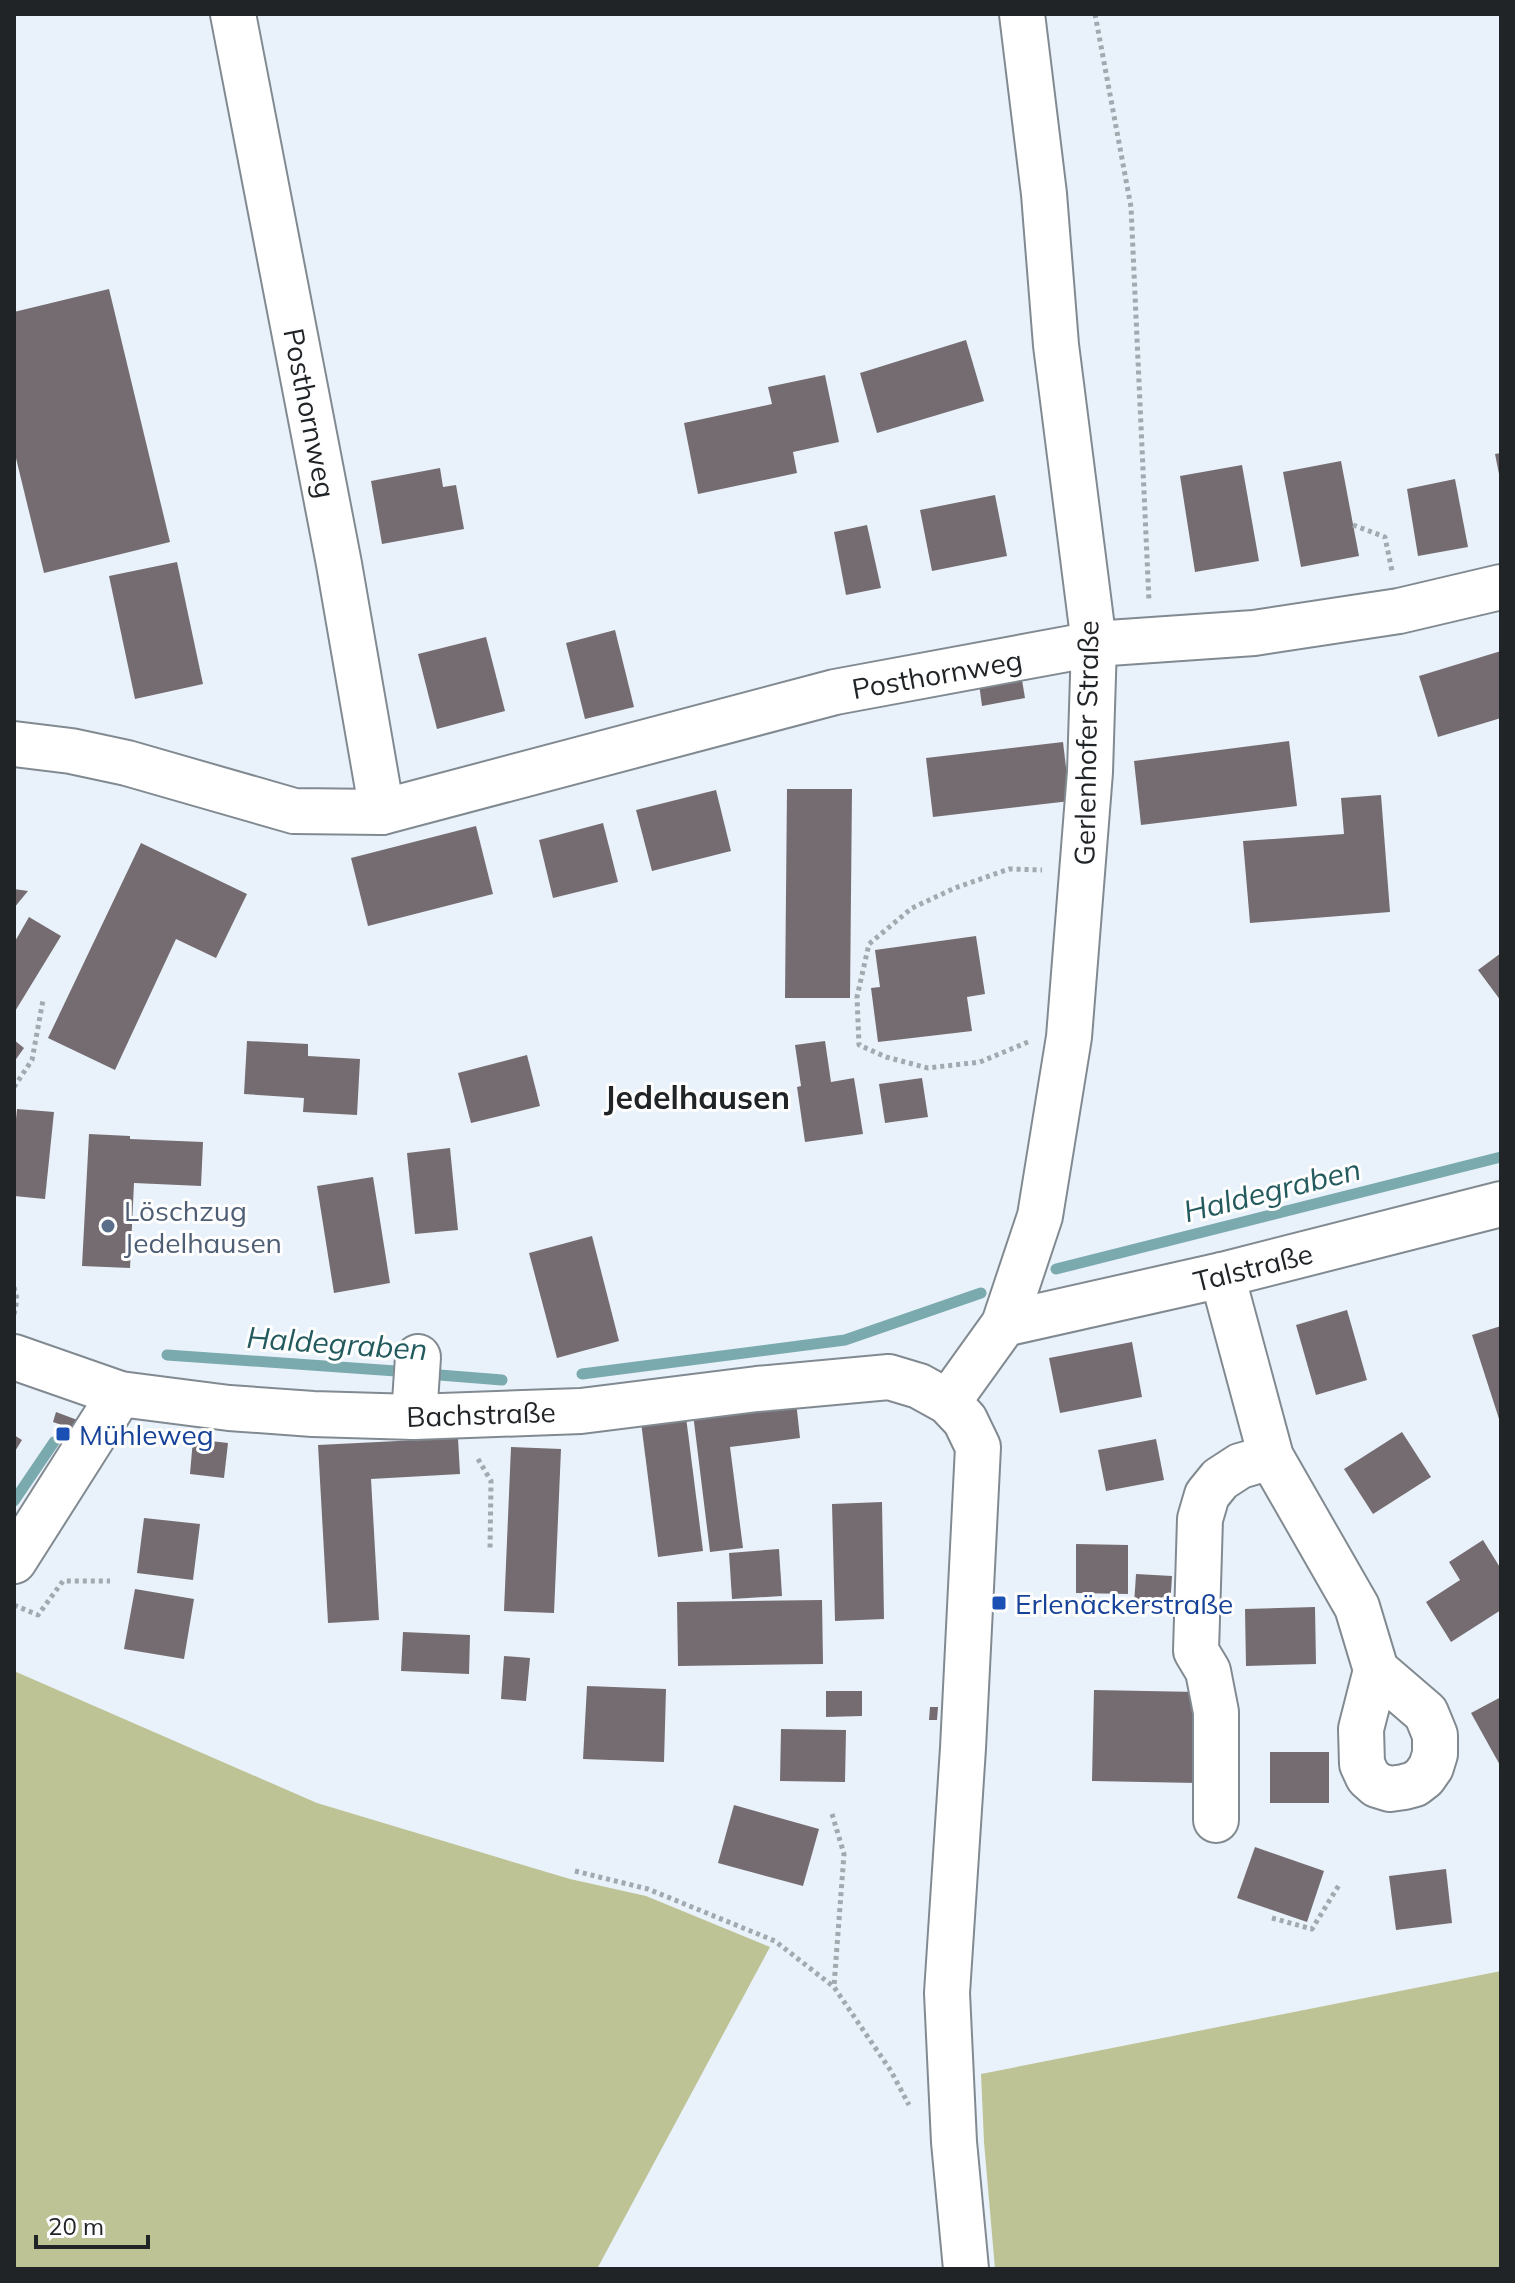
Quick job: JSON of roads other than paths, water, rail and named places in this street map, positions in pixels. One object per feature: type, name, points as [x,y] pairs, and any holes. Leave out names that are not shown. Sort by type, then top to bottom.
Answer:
[{"type":"street","name":"Posthornweg","points":[[233,14],[339,564],[382,812]]},
{"type":"street","name":"Gerlenhofer Straße","points":[[948,1402],[1004,1324],[1040,1216],[1069,1037],[1090,772],[1094,644],[1056,345],[1044,194],[1022,14]]},
{"type":"street","name":"Posthornweg","points":[[14,744],[71,751],[121,762],[294,811],[382,812],[835,692],[1094,644],[1254,633],[1399,611],[1501,587]]},
{"type":"street","name":"Talstraße","points":[[1004,1324],[1222,1275],[1501,1204]]},
{"type":"street","points":[[1222,1275],[1271,1457],[1357,1607],[1376,1670]]},
{"type":"street","name":"Bachstraße","points":[[14,1357],[120,1394],[229,1408],[313,1414],[416,1388],[581,1411],[757,1389],[889,1377],[919,1386],[948,1402]]},
{"type":"street","points":[[14,1561],[120,1394]]},
{"type":"street","points":[[948,1402],[965,1420],[978,1447],[947,1993],[954,2142],[966,2269]]},
{"type":"street","points":[[1216,1820],[1216,1712],[1208,1671],[1196,1651],[1200,1519],[1207,1495],[1220,1479],[1240,1466],[1271,1457]]},
{"type":"waterway","name":"Haldegraben","points":[[1056,1269],[1501,1157]]},
{"type":"waterway","name":"Haldegraben","points":[[582,1374],[845,1340],[981,1293]]},
{"type":"waterway","name":"Haldegraben","points":[[167,1355],[410,1372]]},
{"type":"waterway","name":"Haldegraben","points":[[427,1374],[502,1380]]},
{"type":"waterway","name":"Haldegraben","points":[[14,1501],[54,1442]]},
{"type":"place","name":"Löschzug Jedelhausen","points":[[108,1226]]},
{"type":"place","name":"Mühleweg","points":[[63,1434]]},
{"type":"place","name":"Erlenäckerstraße","points":[[999,1603]]},
{"type":"district","name":"Jedelhausen","points":[[697,1097]]}]
